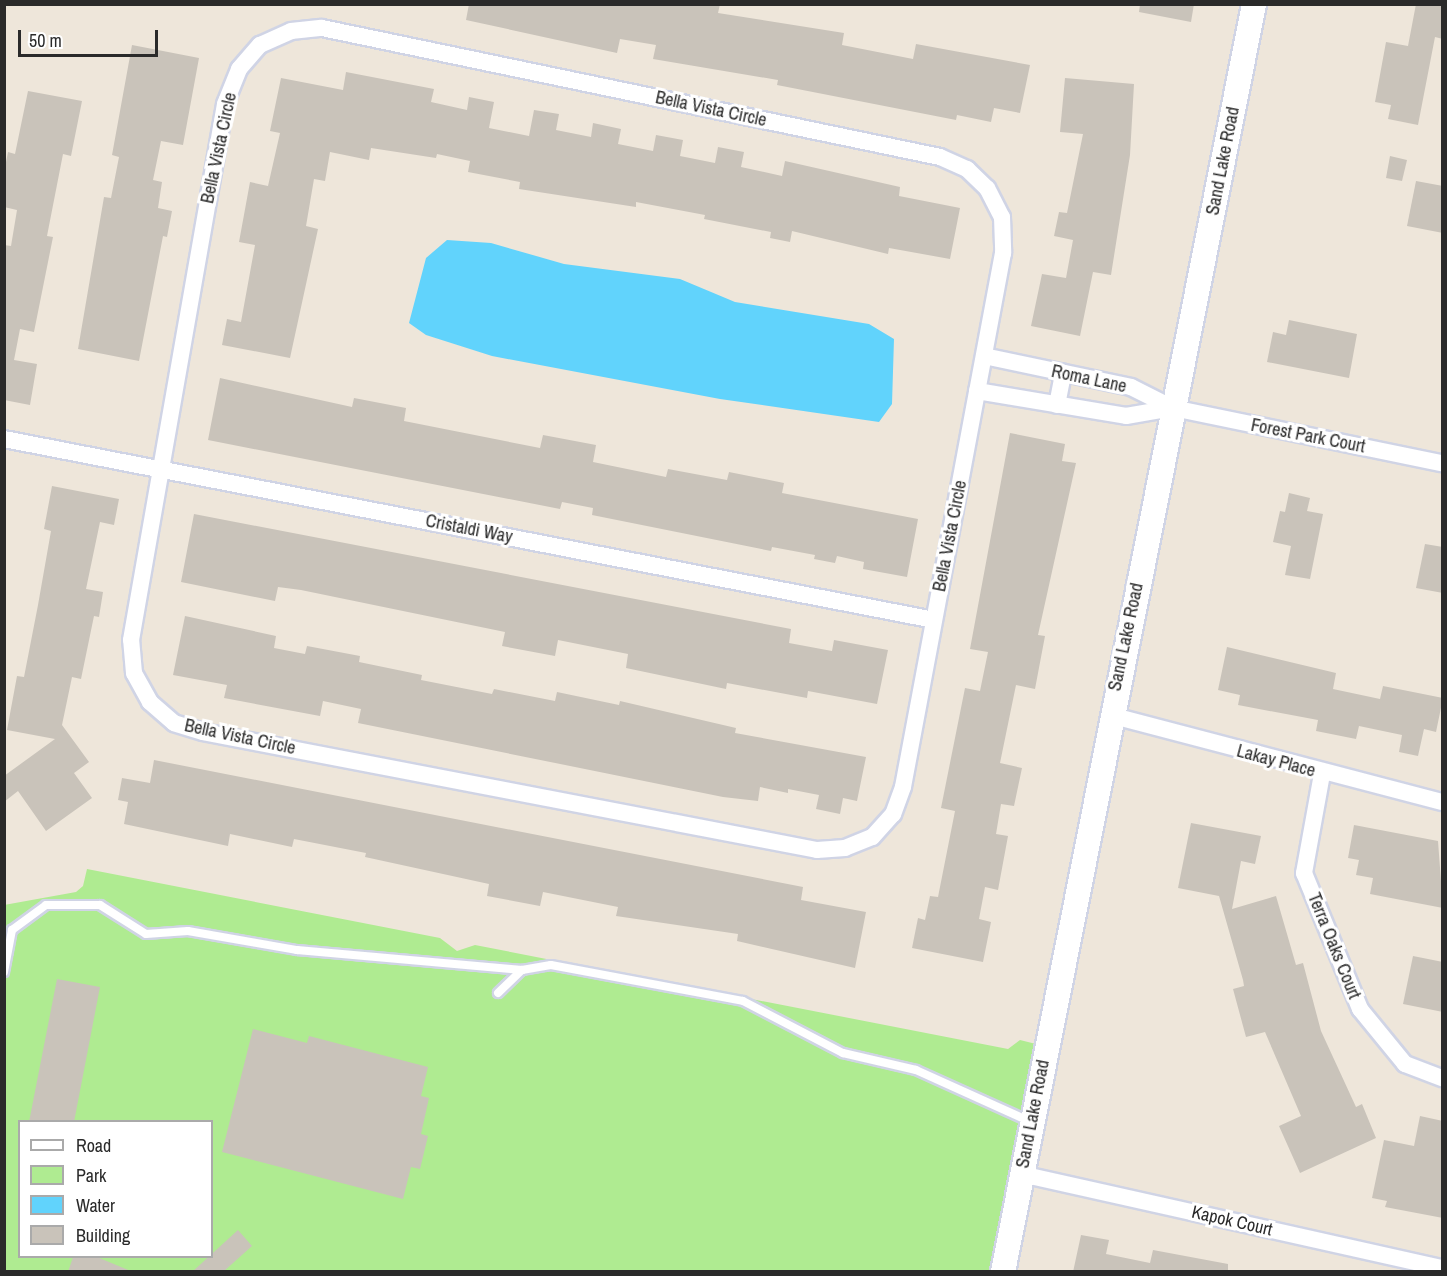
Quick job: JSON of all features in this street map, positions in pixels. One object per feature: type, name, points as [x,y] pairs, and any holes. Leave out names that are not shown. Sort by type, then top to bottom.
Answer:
[{"type":"street","name":"Sand Lake Road","points":[[1003,1272],[1110,715],[1254,4]]},
{"type":"street","name":"Bella Vista Circle","points":[[322,28],[940,157],[967,169],[987,188],[1002,217],[1003,253],[977,391],[903,787],[893,814],[872,837],[845,848],[805,848],[203,732],[174,723],[150,702],[134,673],[131,640],[225,104],[239,69],[260,45],[291,31],[322,28]]},
{"type":"street","name":"Roma Lane","points":[[984,356],[1131,387],[1173,408]]},
{"type":"street","points":[[1057,405],[1063,373]]},
{"type":"street","name":"Roma Lane","points":[[977,391],[1126,417],[1173,408]]},
{"type":"street","name":"Forest Park Court","points":[[1173,408],[1443,463]]},
{"type":"street","name":"Cristaldi Way","points":[[4,438],[934,620]]},
{"type":"street","name":"Lakay Place","points":[[1110,715],[1322,774],[1443,802]]},
{"type":"street","name":"Terra Oaks Court","points":[[1322,774],[1304,873],[1360,1009],[1405,1064],[1443,1078]]},
{"type":"street","name":"Kapok Court","points":[[1021,1174],[1443,1268]]},
{"type":"lane","points":[[4,972],[7,938],[12,930],[46,905],[100,905],[146,934],[188,931],[297,950],[522,970],[551,965],[742,1001],[843,1053],[916,1070],[1031,1122]]},
{"type":"lane","points":[[498,993],[522,970]]},
{"type":"green space","points":[[87,869],[440,938],[457,951],[475,945],[1008,1049],[1020,1040],[1036,1044],[992,1271],[5,1271],[4,905],[76,892],[83,886]]},
{"type":"water","points":[[447,240],[491,243],[564,264],[680,279],[735,302],[869,324],[894,339],[892,404],[879,422],[720,399],[492,356],[426,335],[409,323],[426,258]]},
{"type":"building","points":[[469,4],[720,4],[718,13],[844,33],[842,45],[913,59],[916,44],[1030,65],[1020,113],[994,108],[991,122],[957,115],[956,120],[777,85],[778,80],[653,59],[656,45],[620,39],[617,53],[466,20]]},
{"type":"building","points":[[1140,4],[1194,4],[1191,22],[1139,12]]},
{"type":"building","points":[[1416,4],[1443,4],[1443,39],[1435,37],[1418,125],[1388,119],[1391,105],[1375,102],[1386,42],[1408,46]]},
{"type":"building","points":[[132,45],[199,58],[183,145],[161,141],[153,180],[162,182],[158,208],[172,211],[167,237],[163,236],[139,361],[78,349],[104,197],[111,198],[119,157],[112,155]]},
{"type":"building","points":[[346,72],[434,89],[431,102],[467,110],[469,97],[494,102],[489,128],[529,136],[534,110],[559,114],[556,130],[591,137],[593,123],[621,129],[618,144],[653,151],[656,135],[683,140],[680,156],[715,163],[718,147],[744,152],[741,167],[782,176],[785,161],[900,187],[899,196],[960,208],[950,259],[889,248],[888,254],[792,231],[790,242],[770,238],[771,232],[704,219],[705,215],[636,202],[636,207],[519,189],[520,182],[468,172],[470,161],[437,154],[436,158],[371,148],[369,160],[330,152],[325,181],[314,179],[306,226],[318,229],[290,358],[222,345],[227,319],[241,322],[255,245],[239,242],[250,182],[268,186],[280,133],[270,131],[281,78],[343,90]]},
{"type":"building","points":[[1065,78],[1134,84],[1130,155],[1111,275],[1093,272],[1080,336],[1031,326],[1042,274],[1066,278],[1073,240],[1054,236],[1059,212],[1067,213],[1083,134],[1060,132]]},
{"type":"building","points":[[28,91],[82,101],[71,156],[63,154],[47,236],[53,237],[34,332],[20,329],[14,360],[37,364],[30,405],[4,400],[4,245],[11,246],[17,210],[4,207],[4,172],[8,152],[15,154]]},
{"type":"building","points":[[1390,156],[1407,160],[1402,181],[1386,178]]},
{"type":"building","points":[[1416,181],[1443,186],[1443,233],[1407,226]]},
{"type":"building","points":[[1289,320],[1357,334],[1349,378],[1267,362],[1273,332],[1286,335]]},
{"type":"building","points":[[220,378],[352,407],[354,398],[406,408],[404,421],[540,448],[543,435],[596,445],[593,462],[666,477],[668,469],[727,480],[729,472],[784,483],[782,493],[918,519],[907,577],[863,569],[864,562],[837,556],[835,563],[814,559],[815,555],[772,547],[771,551],[592,515],[593,508],[562,502],[560,509],[208,440]]},
{"type":"building","points":[[1010,433],[1065,444],[1062,461],[1076,463],[1038,635],[1045,636],[1035,689],[1016,685],[1000,763],[1022,768],[1014,806],[1001,804],[996,834],[1008,836],[998,890],[985,887],[979,919],[991,922],[983,962],[912,948],[918,918],[925,920],[930,896],[938,897],[955,811],[941,808],[965,688],[980,691],[988,652],[970,649]]},
{"type":"building","points":[[52,486],[119,499],[114,525],[100,522],[86,589],[103,592],[99,617],[94,616],[81,679],[72,677],[62,725],[89,762],[74,773],[92,798],[46,831],[18,791],[4,802],[4,776],[55,739],[7,730],[17,676],[24,677],[38,605],[51,531],[44,529]]},
{"type":"building","points":[[1289,493],[1310,498],[1307,511],[1323,514],[1310,579],[1285,575],[1291,546],[1273,542],[1280,511],[1285,512]]},
{"type":"building","points":[[194,514],[791,629],[789,643],[832,651],[834,640],[888,650],[877,704],[808,691],[807,698],[727,683],[726,689],[626,668],[628,654],[558,640],[555,656],[502,646],[505,632],[301,590],[278,587],[275,601],[181,582]]},
{"type":"building","points":[[1425,544],[1443,547],[1443,593],[1416,588]]},
{"type":"building","points":[[185,616],[276,636],[274,648],[305,654],[307,646],[360,656],[359,662],[422,675],[421,680],[492,694],[494,689],[555,701],[557,692],[619,705],[620,701],[736,728],[735,733],[866,757],[857,801],[843,798],[840,814],[816,809],[819,795],[788,789],[788,793],[760,787],[758,801],[723,797],[358,723],[361,709],[323,701],[320,716],[224,698],[227,685],[173,675]]},
{"type":"building","points":[[1227,647],[1336,673],[1333,689],[1380,699],[1383,686],[1443,698],[1436,732],[1424,729],[1418,756],[1399,752],[1402,735],[1359,726],[1356,739],[1316,731],[1318,720],[1238,705],[1240,695],[1218,690]]},
{"type":"building","points":[[154,760],[803,887],[801,900],[866,912],[855,968],[737,941],[738,934],[616,916],[618,907],[543,892],[540,906],[487,896],[489,884],[365,857],[366,853],[294,839],[292,847],[230,834],[228,846],[124,824],[128,802],[118,800],[122,778],[150,783]]},
{"type":"building","points":[[1191,823],[1261,836],[1255,864],[1241,861],[1232,909],[1276,896],[1296,965],[1303,963],[1321,1031],[1356,1107],[1362,1104],[1376,1138],[1300,1173],[1279,1126],[1301,1116],[1265,1032],[1246,1037],[1233,989],[1244,986],[1243,980],[1219,896],[1178,888]]},
{"type":"building","points":[[1354,825],[1438,841],[1443,908],[1370,894],[1373,878],[1356,875],[1359,860],[1348,858]]},
{"type":"building","points":[[1413,956],[1443,962],[1443,1012],[1403,1004]]},
{"type":"building","points":[[57,979],[100,987],[74,1120],[29,1120]]},
{"type":"building","points":[[253,1029],[307,1043],[309,1036],[428,1067],[421,1096],[429,1098],[421,1134],[428,1136],[420,1169],[411,1167],[403,1199],[222,1152]]},
{"type":"building","points":[[1420,1116],[1443,1121],[1443,1218],[1385,1207],[1387,1201],[1372,1198],[1384,1140],[1414,1146]]},
{"type":"building","points":[[238,1230],[252,1246],[223,1272],[192,1272],[207,1258],[213,1258],[213,1253]]},
{"type":"building","points":[[1081,1235],[1109,1240],[1106,1254],[1150,1263],[1153,1250],[1228,1264],[1228,1272],[1073,1272]]},
{"type":"building","points":[[73,1258],[99,1258],[133,1272],[68,1272]]}]
